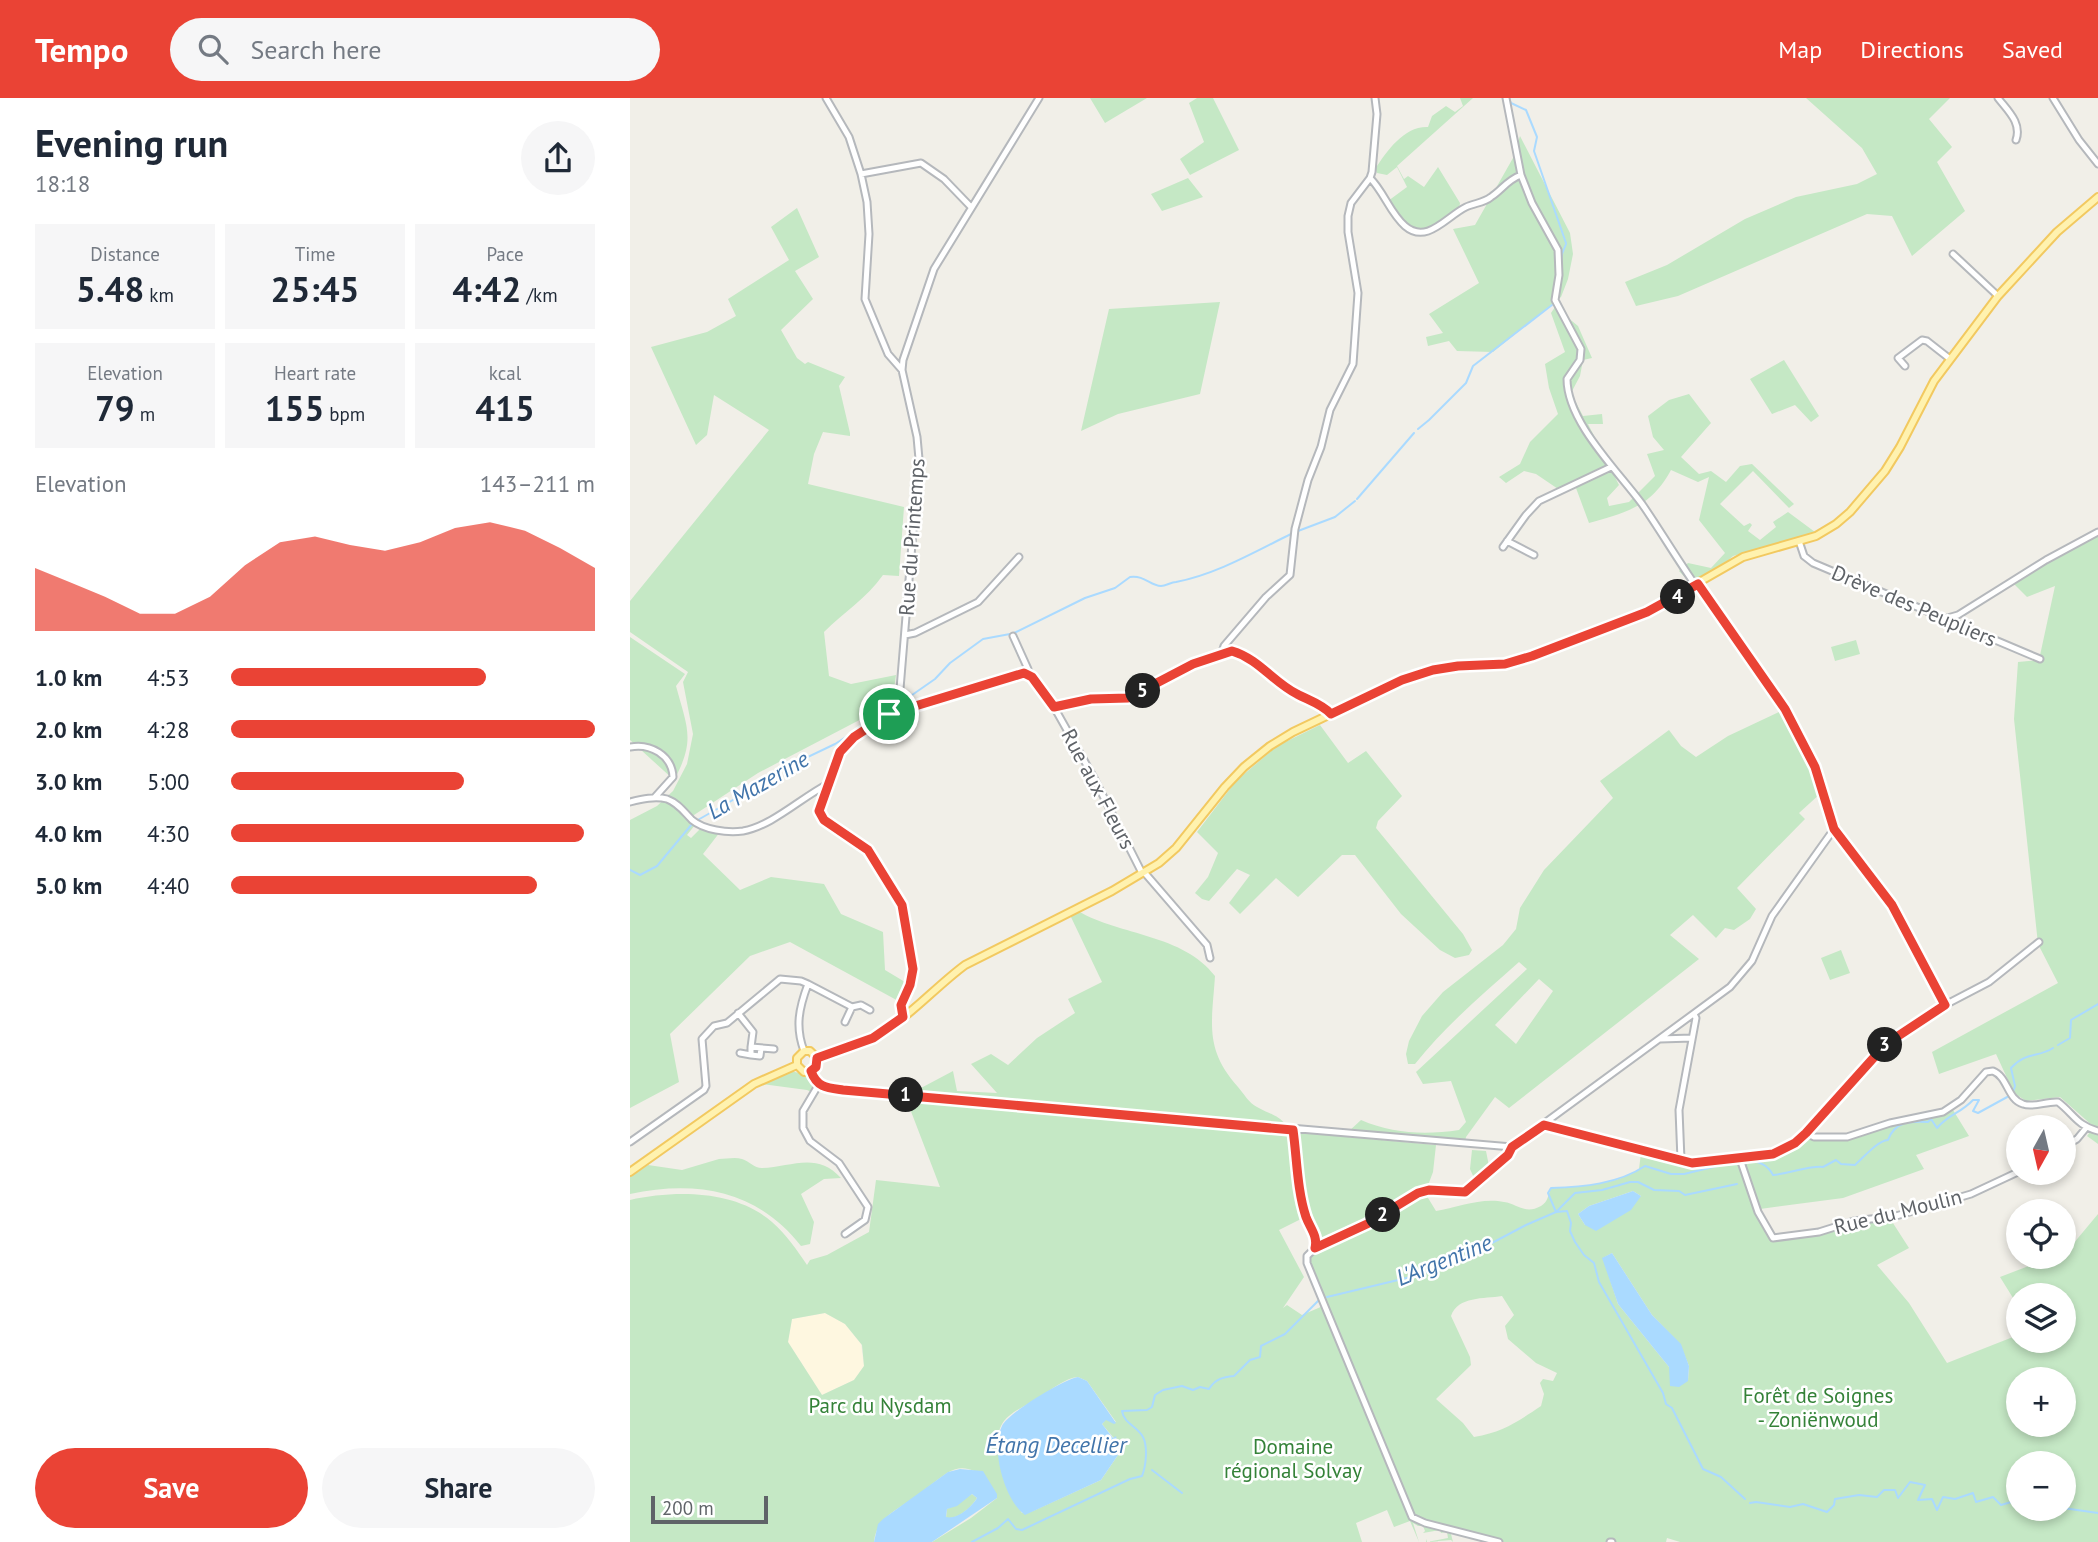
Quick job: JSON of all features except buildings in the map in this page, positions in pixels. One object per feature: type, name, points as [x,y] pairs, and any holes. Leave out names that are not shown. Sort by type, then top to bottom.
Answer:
[{"type":"main road","points":[[817,1058],[873,1038],[903,1017],[965,965],[1143,873],[1176,848],[1225,787],[1255,757],[1293,732],[1402,680],[1433,670],[1458,666],[1505,664],[1647,612],[1743,557],[1816,536],[1836,524],[1872,492],[1893,460],[1930,388],[1998,296],[2057,232],[2098,197]]},
{"type":"main road","points":[[804,1051],[810,1051],[817,1058],[816,1067],[811,1071],[804,1072],[797,1065],[797,1058],[804,1051]]},
{"type":"main road","points":[[630,1172],[754,1084],[797,1065]]},
{"type":"street","points":[[826,98],[845,130],[861,173],[869,223],[865,299],[888,354],[902,370]]},
{"type":"street","name":"Rue du Printemps","points":[[889,714],[899,701],[919,459],[917,437],[902,370],[903,360],[934,269],[1039,98]]},
{"type":"street","points":[[1222,652],[1224,646],[1266,597],[1290,575],[1295,529],[1308,480],[1321,447],[1330,410],[1353,364],[1357,293],[1348,232],[1349,216],[1351,203],[1370,178],[1377,114],[1375,98]]},
{"type":"street","points":[[1506,98],[1521,174],[1532,203],[1558,250],[1559,275],[1555,300],[1581,349],[1580,360],[1567,379],[1568,391],[1592,439],[1611,467],[1643,505],[1785,709],[1806,746],[1834,829],[1892,905],[1945,1005]]},
{"type":"street","points":[[1998,98],[2017,124],[2015,140]]},
{"type":"street","points":[[2053,98],[2079,140],[2098,164]]},
{"type":"street","points":[[861,173],[921,163],[944,179],[971,207]]},
{"type":"street","points":[[1370,178],[1401,222],[1412,231],[1422,232],[1440,226],[1464,208],[1493,196],[1507,182],[1521,174]]},
{"type":"street","points":[[1952,254],[1998,296]]},
{"type":"street","points":[[1905,366],[1898,358],[1922,340],[1950,359]]},
{"type":"street","points":[[1503,547],[1525,515],[1539,501],[1611,467]]},
{"type":"street","points":[[1944,619],[1958,615],[2046,560],[2098,532]]},
{"type":"street","points":[[1507,541],[1534,555]]},
{"type":"street","name":"Drève des Peupliers","points":[[1799,541],[1803,554],[1811,562],[2040,659]]},
{"type":"street","points":[[905,635],[915,633],[970,607],[984,596],[1019,557]]},
{"type":"street","name":"Rue aux Fleurs","points":[[1013,636],[1028,673],[1054,707],[1143,873],[1208,945],[1210,958]]},
{"type":"street","points":[[1054,707],[1091,699],[1128,698],[1181,669],[1222,652],[1232,651],[1255,661],[1283,686],[1331,714]]},
{"type":"street","points":[[903,1017],[901,1005],[910,985],[913,969],[905,913],[868,850],[821,818],[820,806],[843,746],[889,714],[1028,673]]},
{"type":"street","points":[[630,747],[640,745],[653,748],[663,755],[673,769],[673,777],[654,797]]},
{"type":"street","points":[[630,802],[654,797],[666,799],[676,804],[699,825],[722,831],[741,831],[757,827],[828,784]]},
{"type":"street","points":[[1313,1250],[1367,1224],[1418,1193],[1429,1190],[1465,1192],[1508,1155],[1512,1147],[1731,986],[1745,972],[1777,909],[1834,829]]},
{"type":"street","points":[[1544,1125],[1700,1163],[1759,1157],[1783,1150],[1806,1133],[1886,1044],[1945,1005],[1989,982],[2039,942]]},
{"type":"street","points":[[630,1142],[704,1090],[706,1086],[702,1039],[714,1026],[727,1023],[780,979],[802,981],[852,1007],[861,1005],[870,1010]]},
{"type":"street","points":[[804,1051],[798,1019],[808,984]]},
{"type":"street","points":[[845,1022],[852,1007]]},
{"type":"street","points":[[738,1013],[752,1032],[751,1055]]},
{"type":"street","points":[[1681,1160],[1679,1110],[1696,1018],[1694,1014]]},
{"type":"street","points":[[1660,1040],[1692,1038]]},
{"type":"street","points":[[751,1047],[774,1049]]},
{"type":"street","points":[[740,1053],[760,1056],[761,1048]]},
{"type":"street","points":[[811,1071],[819,1084],[843,1090],[1512,1147]]},
{"type":"street","points":[[1806,1133],[1814,1137],[1847,1138],[1890,1122],[1944,1112],[1961,1100],[1986,1072],[1993,1071],[2001,1076],[2020,1103],[2028,1105],[2058,1102],[2086,1128],[2098,1131]]},
{"type":"street","points":[[819,1084],[803,1111],[805,1135],[839,1163],[869,1208],[865,1220],[845,1234]]},
{"type":"street","points":[[2076,1140],[2086,1128]]},
{"type":"street","points":[[1293,1130],[1303,1201],[1307,1220],[1316,1240],[1306,1259],[1307,1263],[1412,1517],[1425,1523],[1499,1542]]},
{"type":"street","name":"Rue du Moulin","points":[[1740,1158],[1758,1212],[1773,1238],[1819,1232],[1854,1221],[1896,1216],[1971,1194],[2006,1178]]},
{"type":"shaded area","points":[[825,1313],[845,1324],[861,1344],[864,1366],[854,1380],[822,1395],[788,1342],[792,1319]]},
{"type":"green space","points":[[1090,98],[1147,98],[1105,123]]},
{"type":"green space","points":[[1197,98],[1213,98],[1239,150],[1190,175],[1180,159],[1204,142],[1189,103]]},
{"type":"green space","points":[[1460,98],[1473,98],[1397,166],[1404,179],[1408,176],[1424,187],[1438,167],[1460,203],[1459,209],[1436,224],[1421,230],[1414,228],[1388,201],[1407,187],[1397,167],[1387,175],[1377,173],[1375,169],[1404,135],[1428,127],[1432,116],[1446,106],[1455,112],[1463,106]]},
{"type":"green space","points":[[1806,98],[1950,98],[1929,119],[1952,147],[1937,162],[1965,211],[1912,256],[1892,216],[1867,214],[1678,296],[1636,306],[1625,282],[1667,265],[1745,219],[1796,197],[1857,184],[1877,174],[1862,148]]},
{"type":"green space","points":[[1520,136],[1570,233],[1573,254],[1561,297],[1493,352],[1457,351],[1449,341],[1428,346],[1426,337],[1443,333],[1429,314],[1479,283],[1453,229],[1475,225],[1513,158]]},
{"type":"green space","points":[[1188,178],[1203,197],[1162,211],[1151,194]]},
{"type":"green space","points":[[797,208],[819,257],[795,271],[813,299],[781,330],[797,358],[805,364],[808,362],[845,377],[839,386],[850,433],[850,436],[823,432],[814,454],[808,484],[904,507],[899,576],[883,575],[824,632],[829,676],[851,684],[896,675],[892,703],[758,773],[694,815],[691,820],[695,825],[687,835],[691,838],[701,828],[720,832],[703,854],[740,890],[771,877],[824,884],[841,914],[883,932],[885,970],[910,985],[902,1003],[790,942],[750,956],[670,1034],[679,1082],[630,1108],[630,820],[657,806],[673,791],[687,764],[693,734],[683,682],[688,672],[630,632],[630,601],[769,430],[714,395],[707,435],[696,445],[651,347],[707,332],[736,316],[728,299],[789,260],[771,227]]},
{"type":"green space","points":[[1220,302],[1200,394],[1118,414],[1081,431],[1109,309]]},
{"type":"green space","points":[[1555,307],[1578,326],[1592,358],[1583,360],[1580,376],[1571,393],[1583,416],[1602,414],[1603,424],[1588,424],[1619,485],[1607,498],[1609,506],[1629,502],[1655,476],[1647,454],[1664,450],[1653,437],[1648,416],[1669,400],[1689,394],[1711,423],[1681,457],[1699,474],[1711,471],[1726,482],[1740,466],[1752,464],[1794,504],[1789,508],[1753,471],[1720,504],[1744,526],[1750,523],[1752,525],[1748,531],[1760,540],[1776,527],[1773,522],[1788,512],[1815,532],[1733,556],[1696,589],[1679,571],[1688,563],[1711,568],[1725,553],[1699,520],[1709,477],[1698,482],[1671,470],[1655,492],[1637,506],[1589,523],[1576,488],[1564,493],[1536,474],[1524,471],[1506,483],[1499,477],[1520,464],[1530,442],[1558,414],[1549,388],[1545,364],[1565,352],[1551,313]]},
{"type":"green space","points":[[1784,360],[1819,416],[1811,422],[1795,405],[1772,414],[1750,379]]},
{"type":"green space","points":[[2098,529],[2098,1144],[2087,1136],[2094,1127],[2060,1097],[2026,1101],[2014,1093],[1996,1054],[1939,1074],[1932,1052],[2058,983],[2038,944],[2014,719],[2018,662],[2039,660],[2055,586],[2027,597],[2009,579]]},
{"type":"green space","points":[[630,637],[685,674],[676,686],[686,723],[687,743],[674,780],[630,740]]},
{"type":"green space","points":[[1856,640],[1860,654],[1835,661],[1831,647]]},
{"type":"green space","points":[[1783,710],[1803,747],[1821,793],[1799,813],[1805,819],[1737,888],[1756,909],[1750,919],[1734,930],[1725,928],[1716,938],[1693,915],[1670,935],[1699,959],[1509,1108],[1495,1097],[1465,1142],[1348,1132],[1361,1120],[1410,1132],[1459,1130],[1466,1122],[1451,1081],[1423,1084],[1416,1072],[1527,969],[1519,962],[1451,1024],[1415,1064],[1408,1064],[1406,1054],[1409,1041],[1422,1016],[1443,992],[1503,945],[1516,929],[1520,908],[1544,870],[1613,798],[1600,781],[1669,730],[1681,746],[1696,757],[1728,736]],"holes":[[[1539,979],[1553,991],[1516,1044],[1495,1025]]]},
{"type":"green space","points":[[1320,725],[1348,763],[1366,751],[1402,796],[1378,821],[1376,828],[1463,934],[1472,950],[1469,955],[1455,958],[1440,950],[1401,914],[1355,855],[1342,855],[1298,897],[1276,878],[1240,914],[1229,903],[1250,875],[1237,869],[1209,901],[1195,893],[1208,877],[1218,853],[1197,832],[1236,781],[1277,746]]},
{"type":"green space","points":[[1078,911],[1186,952],[1202,962],[1215,976],[1212,1022],[1215,1048],[1220,1060],[1249,1101],[1282,1120],[1292,1137],[1305,1217],[1279,1230],[1304,1277],[1283,1308],[1287,1305],[1302,1315],[1323,1306],[1353,1368],[1309,1255],[1378,1221],[1425,1193],[1436,1211],[1487,1201],[1504,1202],[1530,1209],[1543,1204],[1551,1188],[1597,1184],[1630,1174],[1639,1169],[1641,1153],[1692,1164],[1739,1161],[1755,1210],[1771,1239],[1854,1223],[1891,1220],[1909,1248],[1877,1265],[1909,1303],[1947,1363],[2006,1340],[2006,1353],[2076,1353],[2076,1283],[2006,1283],[2006,1287],[2000,1277],[2021,1269],[2076,1269],[2076,1240],[2098,1214],[2098,1542],[1680,1542],[1667,1538],[1666,1542],[1504,1542],[1414,1516],[1392,1465],[1388,1468],[1410,1520],[1440,1530],[1423,1533],[1423,1526],[1413,1523],[1419,1542],[1410,1521],[1394,1527],[1387,1510],[1356,1523],[1362,1542],[932,1542],[997,1498],[984,1478],[970,1469],[963,1468],[947,1473],[887,1516],[878,1527],[874,1542],[630,1542],[630,1200],[685,1194],[723,1198],[741,1204],[772,1222],[791,1242],[807,1265],[810,1260],[827,1255],[869,1232],[876,1180],[940,1187],[907,1101],[820,1091],[816,1094],[807,1090],[762,1084],[790,1071],[804,1074],[825,1090],[907,1098],[908,1091],[921,1088],[953,1071],[957,1091],[997,1093],[971,1064],[991,1054],[1008,1065],[1037,1038],[1075,1013],[1068,999],[1102,982],[1070,915]],"holes":[[[1633,1191],[1641,1196],[1585,1225],[1578,1214],[1589,1206]],[[1612,1253],[1652,1315],[1680,1344],[1689,1366],[1688,1381],[1669,1367],[1618,1304],[1603,1258]],[[1502,1296],[1514,1315],[1505,1326],[1508,1339],[1536,1363],[1557,1373],[1553,1381],[1543,1379],[1540,1383],[1544,1394],[1541,1406],[1509,1426],[1474,1437],[1463,1423],[1436,1399],[1471,1365],[1451,1316],[1454,1310],[1465,1302]],[[825,1313],[845,1324],[862,1345],[864,1366],[854,1380],[822,1395],[788,1342],[792,1319]],[[1078,1377],[1087,1381],[1116,1422],[1106,1419],[1102,1424],[1118,1443],[1120,1452],[1101,1480],[1033,1511],[1022,1513],[1001,1468],[999,1430],[1011,1414],[1058,1385]]]},
{"type":"green space","points":[[1841,950],[1850,973],[1830,980],[1821,958]]},
{"type":"green space","points":[[1953,1110],[1969,1136],[1916,1155],[1924,1169],[1843,1198],[1760,1209],[1744,1161],[1773,1155],[1806,1135],[1818,1139],[1841,1139]]},
{"type":"green space","points":[[1294,1132],[1436,1145],[1433,1172],[1427,1188],[1376,1217],[1321,1243],[1307,1213]]},
{"type":"green space","points":[[1472,1150],[1486,1151],[1489,1166],[1474,1178],[1470,1169]]},
{"type":"green space","points":[[739,1158],[762,1168],[813,1163],[823,1165],[841,1178],[824,1179],[801,1194],[814,1222],[810,1244],[801,1246],[784,1227],[765,1212],[724,1194],[679,1188],[630,1194],[630,1177],[648,1165],[682,1170],[719,1159]]},
{"type":"green space","points":[[972,1494],[977,1498],[967,1509],[955,1517],[946,1518],[947,1509]]},
{"type":"green space","points":[[1447,1533],[1451,1534],[1453,1542],[1428,1542],[1448,1538]]},
{"type":"water","points":[[1633,1191],[1641,1196],[1631,1210],[1596,1231],[1585,1225],[1578,1214],[1589,1206]]},
{"type":"water","points":[[1612,1253],[1652,1315],[1681,1344],[1689,1366],[1688,1381],[1679,1387],[1670,1386],[1669,1367],[1618,1304],[1602,1258]]},
{"type":"water","name":"Étang Decellier","points":[[1078,1377],[1087,1381],[1116,1423],[1106,1420],[1102,1424],[1113,1438],[1116,1436],[1120,1452],[1101,1480],[1025,1515],[1011,1498],[1002,1474],[998,1448],[1002,1426],[1014,1413],[1037,1397]]},
{"type":"water","points":[[960,1469],[983,1471],[997,1498],[932,1542],[874,1542],[878,1524],[883,1519],[948,1472]],"holes":[[[972,1494],[977,1498],[963,1512],[954,1517],[946,1517],[947,1509],[957,1506]]]},
{"type":"waterway","points":[[1509,98],[1511,103],[1526,110],[1537,137],[1534,151],[1566,243]]},
{"type":"waterway","points":[[1561,266],[1566,244]]},
{"type":"waterway","points":[[1418,429],[1466,383],[1473,366],[1552,305]]},
{"type":"waterway","points":[[1357,499],[1414,433]]},
{"type":"waterway","points":[[1298,531],[1335,517],[1355,501]]},
{"type":"waterway","points":[[1014,633],[1085,598],[1115,588],[1130,577],[1161,586],[1206,574],[1291,534]]},
{"type":"waterway","name":"La Mazerine","points":[[902,702],[935,679],[950,663],[983,639],[1010,634]]},
{"type":"waterway","name":"La Mazerine","points":[[696,821],[754,788],[766,777],[835,744],[890,709]]},
{"type":"waterway","name":"La Mazerine","points":[[630,870],[640,875],[657,866],[692,824]]},
{"type":"waterway","name":"L'Argentine","points":[[2058,1045],[2070,1038],[2071,1020],[2098,1004]]},
{"type":"waterway","name":"L'Argentine","points":[[2013,1092],[2015,1086],[2011,1068],[2022,1059],[2053,1048]]},
{"type":"waterway","name":"L'Argentine","points":[[1744,1161],[1761,1164],[1773,1175],[1823,1167],[1836,1160],[1841,1164],[1855,1165],[1875,1146],[1888,1140],[1899,1126],[1928,1122],[1931,1119],[1937,1128],[1973,1100],[1979,1100],[1973,1111],[1978,1113],[2009,1096]]},
{"type":"waterway","points":[[1738,1161],[1684,1174],[1671,1174],[1645,1166],[1612,1181],[1551,1188],[1548,1193],[1556,1212],[1567,1211],[1575,1242],[1594,1263],[1599,1282],[1663,1393],[1666,1404],[1672,1408],[1703,1469],[1721,1477],[1745,1499]]},
{"type":"waterway","name":"L'Argentine","points":[[1327,1297],[1419,1275],[1473,1253],[1556,1212],[1575,1193],[1638,1182],[1654,1190],[1679,1191],[1685,1195],[1737,1184]]},
{"type":"waterway","name":"L'Argentine","points":[[972,1542],[998,1528],[1008,1519],[1016,1529],[1022,1530],[1130,1479],[1142,1476],[1146,1456],[1145,1441],[1125,1419],[1122,1411],[1147,1410],[1152,1407],[1155,1395],[1163,1390],[1182,1386],[1193,1390],[1200,1387],[1209,1389],[1220,1379],[1234,1376],[1250,1360],[1260,1357],[1261,1346],[1285,1334],[1319,1300]]},
{"type":"waterway","points":[[1152,1470],[1182,1493]]},
{"type":"waterway","points":[[1750,1503],[1790,1507],[1803,1504],[1827,1512],[1834,1505],[1835,1499],[1859,1495],[1877,1497],[1884,1490],[1895,1490],[1898,1498],[1910,1482],[1925,1485],[1918,1500],[1932,1499],[1937,1510],[1943,1497],[1955,1499],[1973,1493],[1976,1502],[1993,1497],[2001,1505],[2006,1504]]},
{"type":"waterway","points":[[2076,1510],[2098,1513]]},
{"type":"route","points":[[1698,584],[1785,709],[1815,767],[1834,829],[1892,905],[1945,1005],[1886,1044],[1806,1133],[1795,1143],[1773,1154],[1692,1163],[1544,1125],[1512,1147],[1508,1155],[1465,1192],[1429,1190],[1418,1193],[1367,1224],[1315,1248],[1315,1236],[1305,1213],[1293,1130],[843,1090],[821,1086],[815,1080],[811,1071],[816,1067],[817,1058],[873,1038],[903,1017],[901,1005],[911,982],[913,969],[902,905],[868,850],[821,818],[819,811],[843,746],[889,714],[1024,673],[1032,677],[1054,707],[1091,699],[1128,698],[1193,664],[1232,651],[1255,661],[1283,686],[1331,714],[1402,680],[1433,670],[1505,664],[1532,656],[1647,612],[1698,584]]},
{"type":"park label","name":"Parc du Nysdam","points":[[880,1406]]},
{"type":"park label","name":"Forêt de Soignes - Zoniënwoud","points":[[1818,1408]]},
{"type":"park label","name":"Domaine régional Solvay","points":[[1293,1459]]}]
